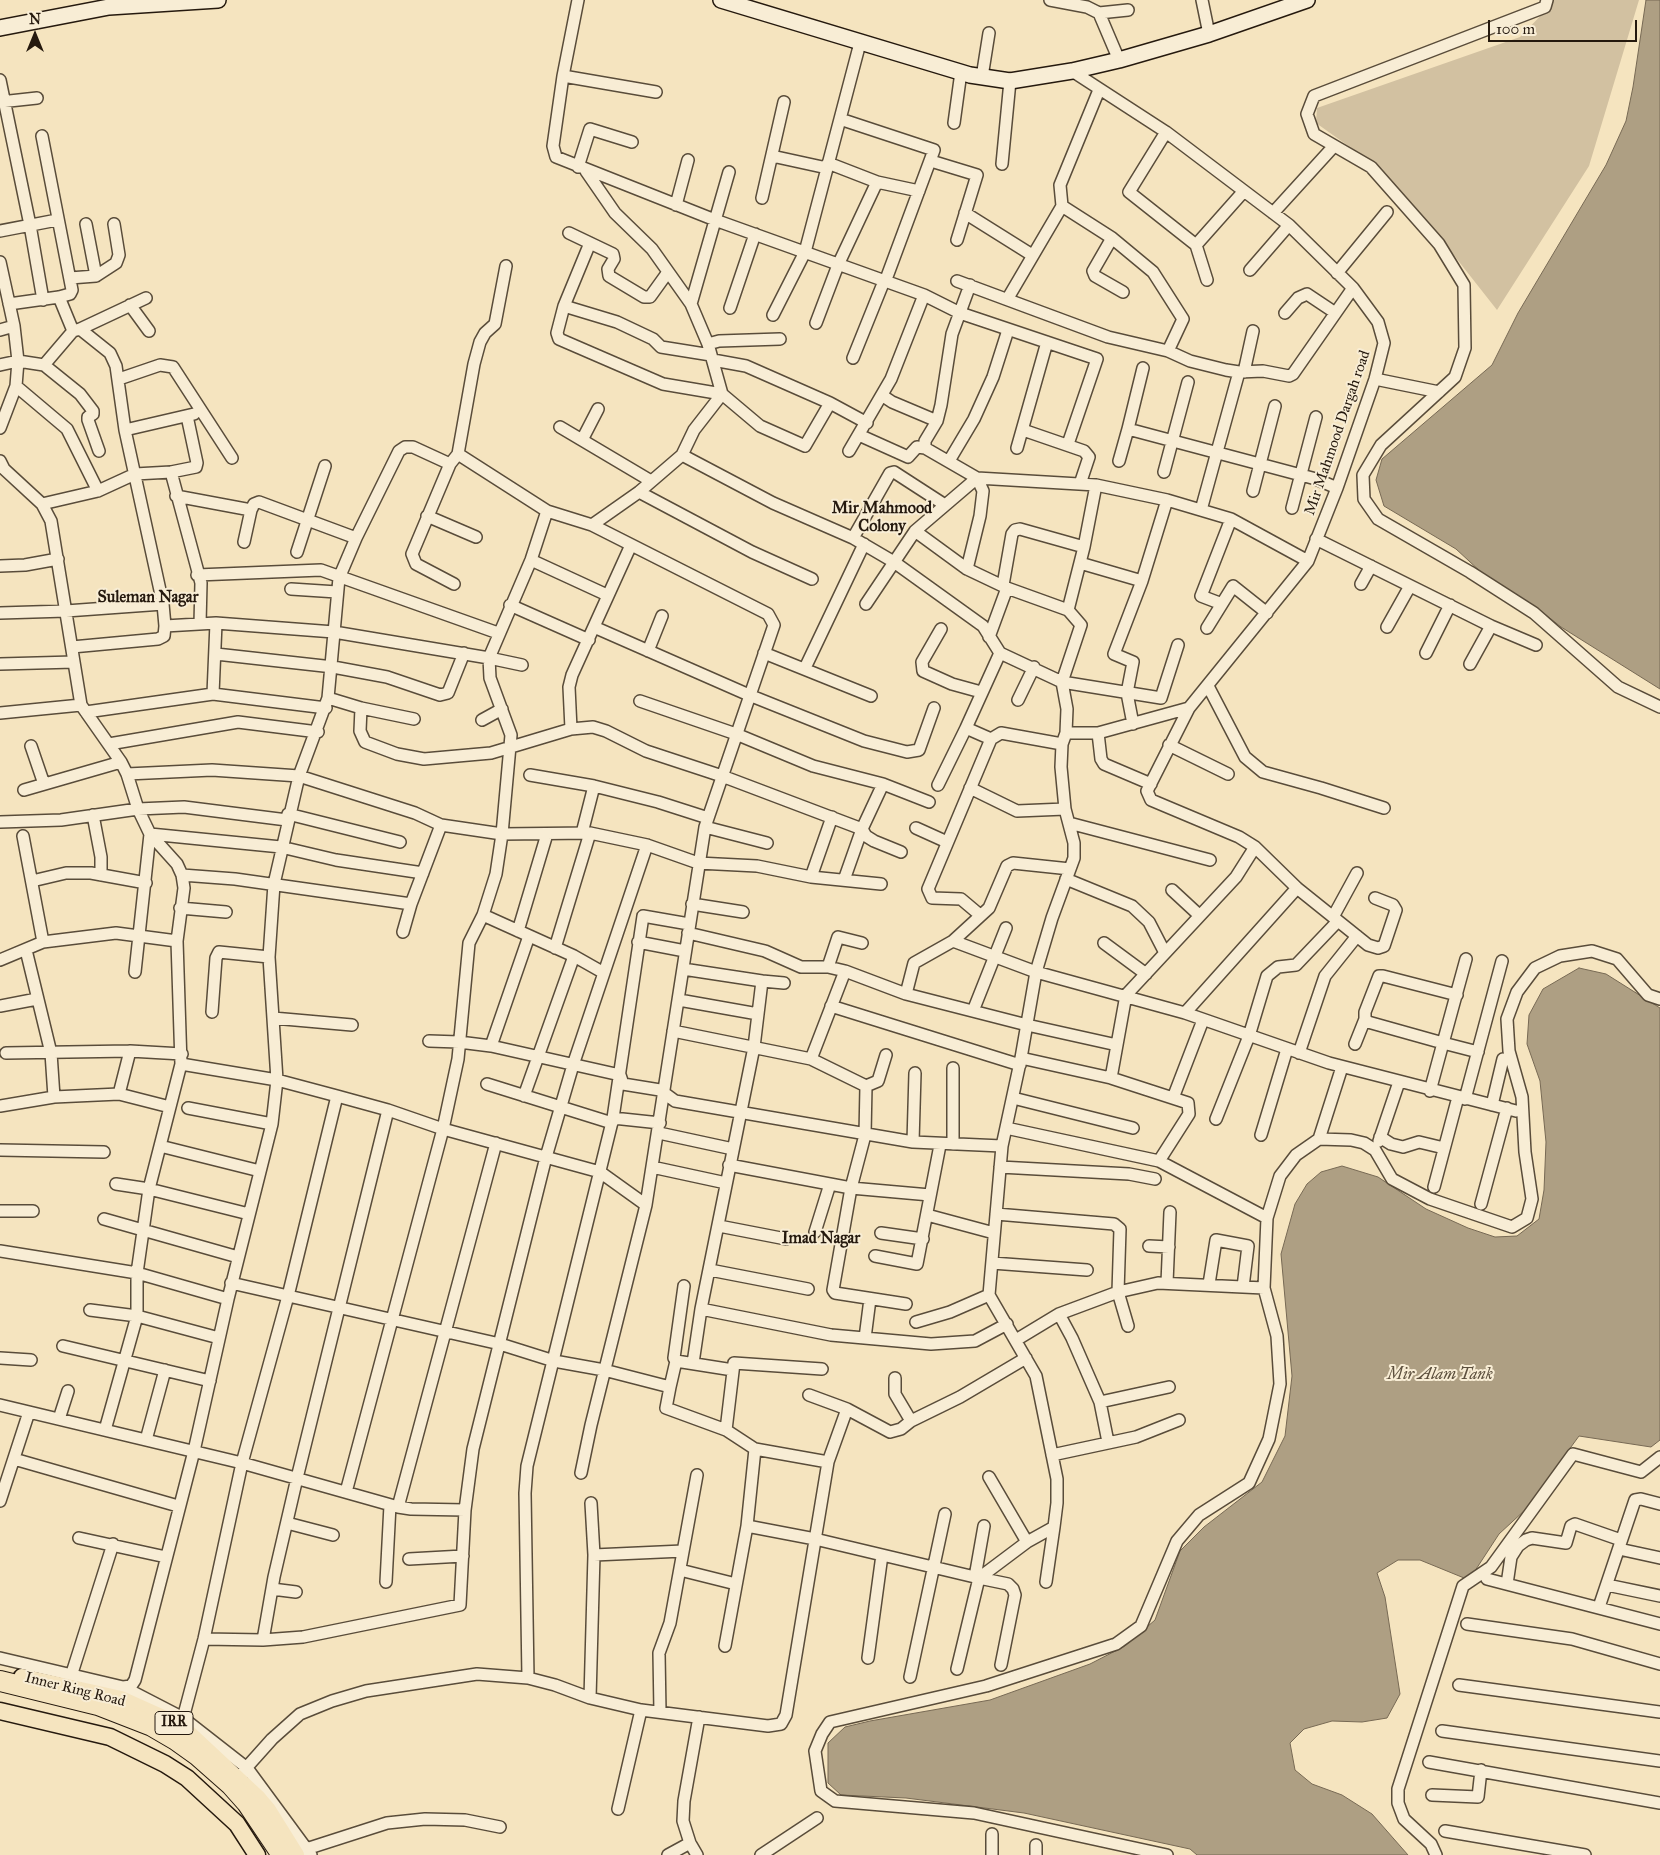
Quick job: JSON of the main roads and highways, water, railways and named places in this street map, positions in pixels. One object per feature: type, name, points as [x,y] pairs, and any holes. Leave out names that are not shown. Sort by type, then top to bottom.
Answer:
[{"type":"highway","points":[[0,1681],[106,1707],[152,1726],[197,1754],[231,1785],[251,1809],[298,1853]]},
{"type":"highway","points":[[0,1694],[95,1716],[139,1734],[170,1750],[223,1794],[267,1855]]},
{"type":"main road","points":[[0,28],[109,7],[218,0]]},
{"type":"main road","points":[[721,0],[961,72],[1010,81],[1072,71],[1119,60],[1209,34],[1307,0]]},
{"type":"main road","name":"Inner Ring Road","points":[[0,1673],[121,1699],[182,1722],[243,1773],[298,1853]]},
{"type":"main road","name":"IRR","points":[[0,1711],[110,1737],[165,1764],[187,1778],[237,1824],[256,1855]]},
{"type":"water","points":[[1646,0],[1660,0],[1660,689],[1561,627],[1536,607],[1482,573],[1456,549],[1384,506],[1376,480],[1382,459],[1492,365],[1518,313],[1606,165],[1626,121]]},
{"type":"water","name":"Mir Alam Tank","points":[[1579,968],[1606,974],[1660,1008],[1660,1440],[1651,1447],[1579,1436],[1525,1510],[1499,1534],[1469,1580],[1420,1560],[1398,1560],[1377,1573],[1385,1597],[1400,1694],[1387,1718],[1362,1722],[1332,1721],[1304,1729],[1290,1743],[1295,1770],[1312,1784],[1342,1795],[1372,1814],[1408,1855],[1197,1855],[1190,1849],[1024,1813],[906,1798],[841,1795],[828,1783],[828,1743],[845,1727],[990,1700],[1090,1664],[1125,1646],[1155,1620],[1180,1551],[1204,1527],[1262,1482],[1285,1436],[1292,1376],[1281,1254],[1295,1204],[1307,1184],[1321,1172],[1342,1166],[1378,1177],[1426,1209],[1468,1228],[1495,1237],[1517,1236],[1539,1219],[1544,1190],[1546,1142],[1540,1081],[1527,1044],[1529,1015],[1543,989]]},
{"type":"district","name":"Mir Mahmood Colony","points":[[882,518]]},
{"type":"district","name":"Suleman Nagar","points":[[148,598]]},
{"type":"district","name":"Imad Nagar","points":[[821,1239]]}]
